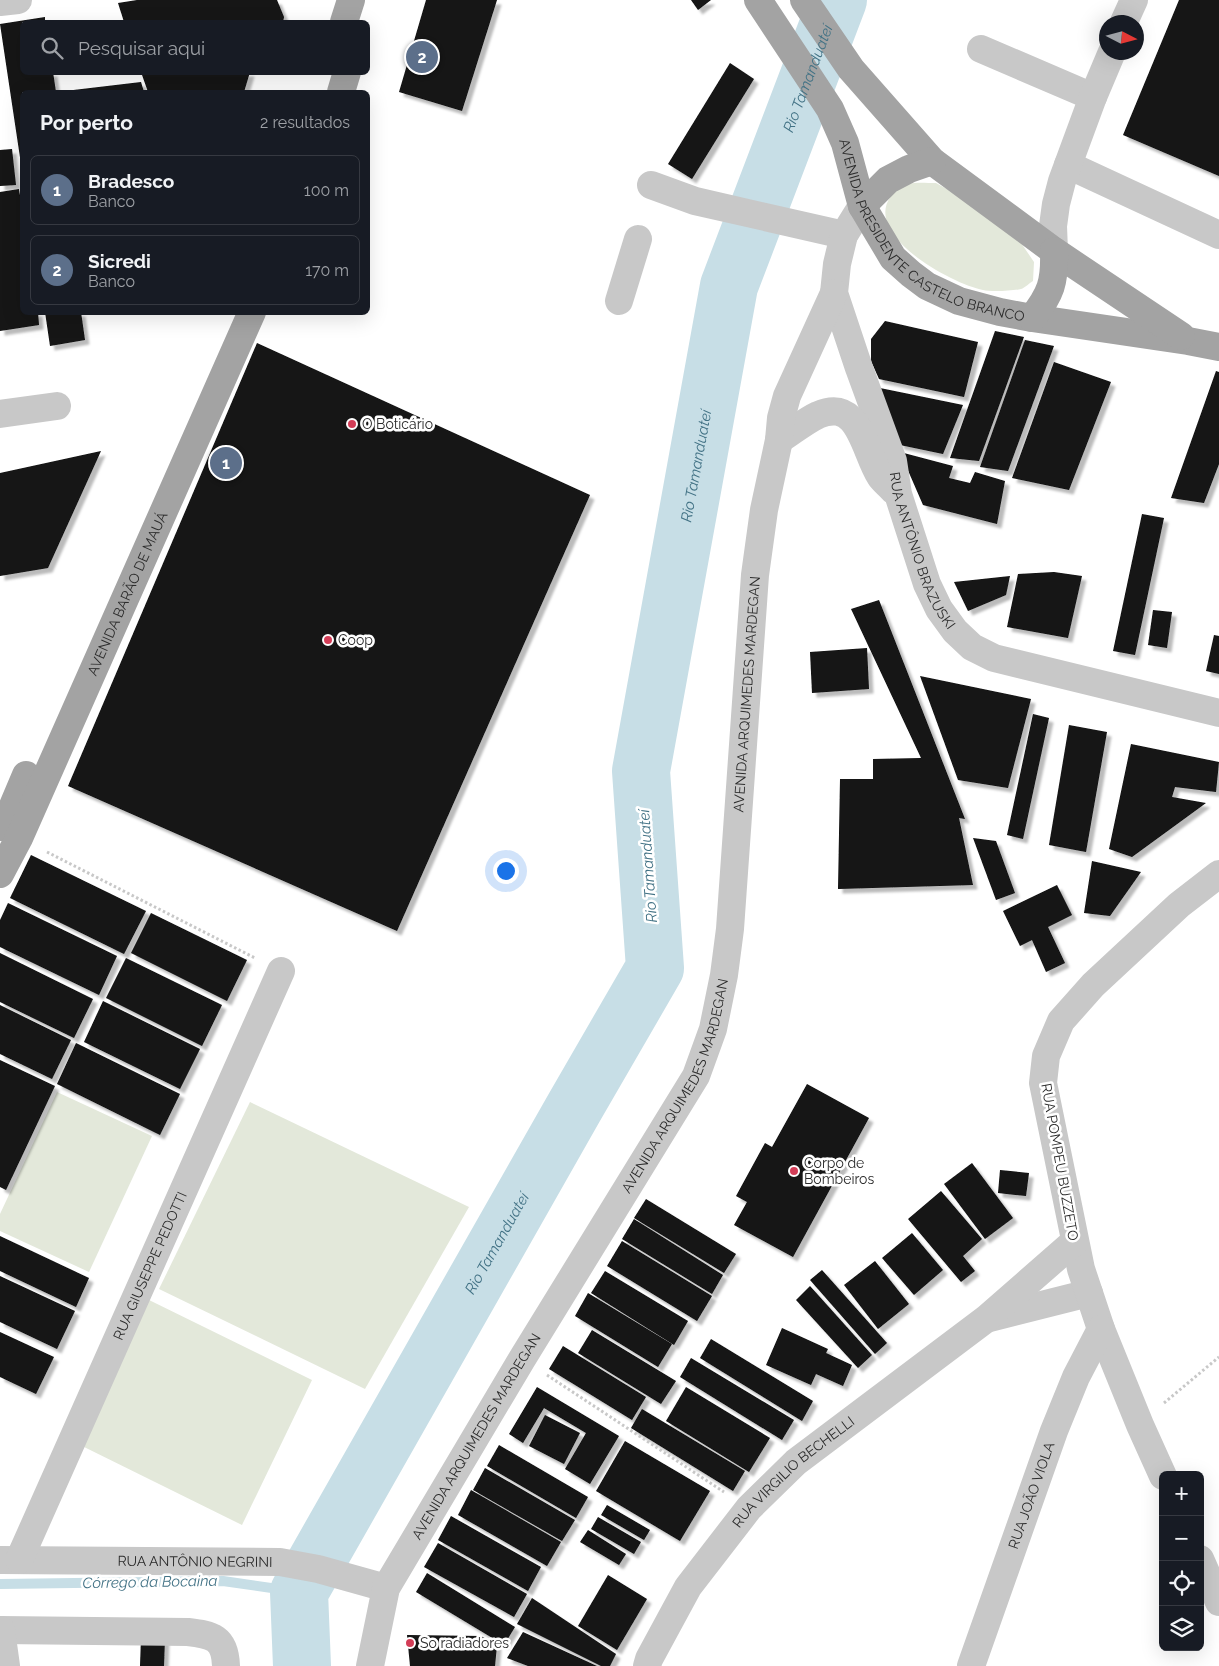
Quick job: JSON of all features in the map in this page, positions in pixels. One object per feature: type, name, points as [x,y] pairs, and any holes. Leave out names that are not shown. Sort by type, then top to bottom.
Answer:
[{"type":"main road","points":[[345,20],[351,0]]},
{"type":"main road","points":[[363,20],[368,0]]},
{"type":"main road","name":"AVENIDA PRESIDENTE CASTELO BRANCO","points":[[804,0],[851,69],[932,162],[1054,251],[1188,341]]},
{"type":"main road","name":"AVENIDA PRESIDENTE CASTELO BRANCO","points":[[764,8],[830,109],[845,143],[862,206],[893,258],[927,286],[959,301],[1032,318],[1219,347]]},
{"type":"main road","points":[[323,90],[327,75]]},
{"type":"main road","points":[[341,90],[346,75]]},
{"type":"main road","points":[[862,206],[888,180],[909,169],[932,162]]},
{"type":"main road","points":[[1032,318],[1051,288],[1054,274],[1054,251]]},
{"type":"main road","name":"AVENIDA BARÃO DE MAUÁ","points":[[0,874],[10,833],[12,808],[231,315]]},
{"type":"main road","name":"AVENIDA BARÃO DE MAUÁ","points":[[10,833],[251,315]]},
{"type":"street","points":[[0,2],[18,0]]},
{"type":"street","points":[[1127,15],[1134,0]]},
{"type":"street","points":[[981,49],[1093,98]]},
{"type":"street","points":[[1054,251],[1053,226],[1056,204],[1068,165],[1109,60]]},
{"type":"street","points":[[1068,165],[1219,235]]},
{"type":"street","points":[[651,185],[695,201],[844,235]]},
{"type":"street","name":"RUA ANTÔNIO BRAZUSKI","points":[[862,206],[844,235],[837,264],[834,293],[893,461],[898,494],[926,584],[944,616],[972,647],[994,658],[1219,713]]},
{"type":"street","points":[[619,301],[638,239]]},
{"type":"street","name":"AVENIDA ARQUIMEDES MARDEGAN","points":[[370,1666],[386,1588],[522,1359],[696,1076],[713,1029],[724,975],[730,928],[755,575],[764,510],[779,440],[781,418],[787,396],[834,293]]},
{"type":"street","points":[[0,414],[57,406]]},
{"type":"street","points":[[779,440],[816,416],[833,410],[840,411],[850,416],[858,427],[881,477],[898,494]]},
{"type":"street","name":"RUA POMPEU BUZZETO","points":[[1161,1471],[1101,1329],[1089,1293],[1074,1242],[1043,1083],[1046,1056],[1061,1021],[1093,986],[1179,905],[1219,874]]},
{"type":"street","name":"RUA GIUSEPPE PEDOTTI","points":[[10,1560],[281,971]]},
{"type":"street","name":"RUA VIRGILIO BECHELLI","points":[[647,1666],[688,1587],[748,1508],[796,1462],[986,1319],[1074,1242]]},
{"type":"street","name":"RUA VIRGILIO BECHELLI","points":[[986,1319],[1089,1293]]},
{"type":"street","name":"RUA JOÃO VIOLA","points":[[971,1666],[1054,1431],[1076,1377],[1101,1329]]},
{"type":"street","name":"RUA ANTÔNIO NEGRINI","points":[[10,1560],[280,1562],[318,1569],[386,1588]]},
{"type":"street","points":[[1201,1561],[1219,1602]]},
{"type":"street","points":[[6,1666],[1,1630],[188,1632],[210,1635],[221,1643],[226,1662]]},
{"type":"path","points":[[10,833],[281,971]]},
{"type":"path","points":[[1140,1424],[1219,1357]]},
{"type":"path","points":[[522,1359],[748,1508]]},
{"type":"shaded area","points":[[936,183],[963,198],[1015,234],[1034,262],[1033,281],[1017,290],[1007,291],[986,291],[969,286],[933,268],[914,255],[899,241],[889,226],[885,211],[894,191],[907,184]]},
{"type":"shaded area","points":[[57,1092],[152,1136],[89,1272],[0,1231],[0,1214]]},
{"type":"shaded area","points":[[250,1102],[469,1207],[365,1389],[159,1289]]},
{"type":"shaded area","points":[[147,1299],[312,1380],[242,1525],[76,1443]]},
{"type":"building","points":[[137,0],[277,0],[284,17],[283,20],[123,20],[118,3]]},
{"type":"building","points":[[426,0],[497,0],[462,111],[399,92]]},
{"type":"building","points":[[691,0],[711,0],[698,10]]},
{"type":"building","points":[[1179,0],[1219,0],[1219,176],[1123,135]]},
{"type":"building","points":[[45,17],[45,20],[26,20]]},
{"type":"building","points":[[20,21],[20,75],[53,75],[56,90],[20,90],[20,157],[0,24]]},
{"type":"building","points":[[730,63],[754,79],[692,179],[668,164]]},
{"type":"building","points":[[142,75],[249,75],[245,90],[147,90]]},
{"type":"building","points":[[141,82],[143,90],[73,90]]},
{"type":"building","points":[[12,149],[16,185],[0,186],[0,150]]},
{"type":"building","points":[[19,189],[20,315],[38,315],[39,325],[0,331],[0,192]]},
{"type":"building","points":[[45,315],[81,315],[85,340],[50,346]]},
{"type":"building","points":[[885,321],[978,342],[964,397],[879,379],[871,361],[871,339]]},
{"type":"building","points":[[995,331],[1024,337],[979,461],[950,458]]},
{"type":"building","points":[[1025,340],[1054,346],[1008,471],[980,467]]},
{"type":"building","name":"Coop","points":[[257,343],[590,495],[397,931],[68,786]]},
{"type":"building","points":[[1054,362],[1111,382],[1069,490],[1012,478]]},
{"type":"building","points":[[1216,371],[1219,372],[1219,464],[1204,503],[1171,498]]},
{"type":"building","points":[[880,388],[963,405],[943,454],[900,445]]},
{"type":"building","points":[[101,451],[48,568],[0,576],[0,473]]},
{"type":"building","points":[[900,452],[953,466],[949,478],[970,483],[975,472],[1005,481],[997,524],[923,505]]},
{"type":"building","points":[[1142,514],[1164,518],[1135,655],[1113,651]]},
{"type":"building","points":[[1054,572],[1082,576],[1068,638],[1007,627],[1018,574]]},
{"type":"building","points":[[1010,576],[1006,595],[968,611],[954,582]]},
{"type":"building","points":[[879,600],[965,819],[959,818],[973,885],[838,889],[840,779],[873,779],[873,759],[921,758],[851,609]]},
{"type":"building","points":[[1153,610],[1172,612],[1167,648],[1148,645]]},
{"type":"building","points":[[1214,635],[1219,636],[1219,674],[1206,671]]},
{"type":"building","points":[[867,648],[869,689],[812,693],[810,652]]},
{"type":"building","points":[[920,676],[1031,699],[1008,788],[958,780]]},
{"type":"building","points":[[1033,714],[1049,718],[1023,839],[1007,835]]},
{"type":"building","points":[[1069,725],[1107,732],[1086,852],[1049,845]]},
{"type":"building","points":[[1131,744],[1219,762],[1216,792],[1175,787],[1172,797],[1206,803],[1132,857],[1109,849]]},
{"type":"building","points":[[973,838],[996,841],[1015,893],[996,900]]},
{"type":"building","points":[[31,855],[146,911],[124,954],[10,898]]},
{"type":"building","points":[[1092,861],[1141,872],[1110,916],[1084,913]]},
{"type":"building","points":[[1057,885],[1072,915],[1048,927],[1065,963],[1046,972],[1032,940],[1020,946],[1003,911]]},
{"type":"building","points":[[8,903],[117,956],[99,995],[0,947],[0,920]]},
{"type":"building","points":[[151,913],[247,960],[227,1001],[131,953]]},
{"type":"building","points":[[0,953],[93,999],[74,1038],[0,1002]]},
{"type":"building","points":[[126,958],[222,1005],[202,1046],[106,998]]},
{"type":"building","points":[[103,1001],[200,1049],[180,1089],[84,1042]]},
{"type":"building","points":[[0,1005],[71,1040],[52,1079],[0,1054]]},
{"type":"building","points":[[76,1043],[180,1094],[160,1135],[57,1084]]},
{"type":"building","points":[[0,1060],[55,1086],[6,1190],[0,1187]]},
{"type":"building","name":"Corpo de Bombeiros","points":[[807,1084],[869,1118],[793,1257],[734,1225],[747,1202],[736,1196],[765,1143],[772,1147]]},
{"type":"building","points":[[972,1163],[1013,1218],[985,1239],[944,1184]]},
{"type":"building","points":[[1000,1170],[1029,1173],[1026,1196],[998,1193]]},
{"type":"building","points":[[941,1191],[982,1239],[963,1256],[975,1271],[961,1282],[908,1219]]},
{"type":"building","points":[[646,1199],[736,1254],[724,1273],[634,1218]]},
{"type":"building","points":[[634,1219],[723,1275],[712,1294],[622,1239]]},
{"type":"building","points":[[912,1233],[943,1270],[914,1295],[882,1258]]},
{"type":"building","points":[[0,1236],[89,1278],[76,1307],[0,1271]]},
{"type":"building","points":[[622,1241],[712,1296],[697,1321],[607,1266]]},
{"type":"building","points":[[875,1261],[909,1304],[878,1329],[844,1285]]},
{"type":"building","points":[[822,1270],[887,1343],[875,1354],[810,1280]]},
{"type":"building","points":[[605,1271],[688,1321],[674,1345],[591,1293]]},
{"type":"building","points":[[0,1276],[75,1311],[57,1349],[0,1322]]},
{"type":"building","points":[[810,1286],[872,1355],[858,1368],[796,1300]]},
{"type":"building","points":[[588,1293],[672,1344],[658,1367],[575,1316]]},
{"type":"building","points":[[782,1328],[828,1349],[826,1353],[852,1365],[843,1386],[816,1374],[811,1385],[766,1365]]},
{"type":"building","points":[[592,1330],[676,1381],[661,1404],[578,1353]]},
{"type":"building","points":[[0,1332],[54,1357],[36,1394],[0,1377]]},
{"type":"building","points":[[711,1339],[813,1401],[802,1421],[700,1358]]},
{"type":"building","points":[[563,1346],[646,1397],[632,1420],[549,1369]]},
{"type":"building","points":[[691,1358],[794,1420],[782,1440],[680,1377]]},
{"type":"building","points":[[537,1387],[619,1436],[590,1484],[565,1469],[586,1433],[544,1408],[523,1443],[509,1434]]},
{"type":"building","points":[[686,1387],[770,1438],[749,1472],[666,1421]]},
{"type":"building","points":[[642,1409],[745,1471],[733,1491],[631,1428]]},
{"type":"building","points":[[545,1415],[580,1433],[564,1464],[529,1446]]},
{"type":"building","points":[[625,1441],[710,1491],[680,1541],[596,1491]]},
{"type":"building","points":[[499,1445],[588,1497],[576,1518],[487,1466]]},
{"type":"building","points":[[485,1468],[575,1520],[562,1541],[473,1490]]},
{"type":"building","points":[[471,1490],[561,1542],[547,1566],[458,1515]]},
{"type":"building","points":[[607,1505],[650,1530],[644,1540],[601,1515]]},
{"type":"building","points":[[451,1516],[541,1567],[528,1591],[438,1540]]},
{"type":"building","points":[[598,1517],[641,1542],[634,1554],[591,1529]]},
{"type":"building","points":[[588,1530],[626,1554],[619,1565],[580,1542]]},
{"type":"building","points":[[438,1543],[527,1594],[514,1617],[424,1567]]},
{"type":"building","points":[[427,1573],[515,1627],[504,1645],[416,1592]]},
{"type":"building","points":[[608,1575],[647,1599],[617,1650],[578,1626]]},
{"type":"building","points":[[532,1598],[616,1654],[610,1666],[601,1666],[517,1624]]},
{"type":"building","points":[[523,1632],[597,1666],[528,1666],[507,1658]]},
{"type":"building","points":[[407,1635],[481,1636],[497,1645],[495,1666],[410,1666]]},
{"type":"building","points":[[141,1637],[165,1638],[164,1666],[140,1666]]},
{"type":"waterway","name":"Rio Tamanduateí","points":[[302,1666],[299,1592],[655,968],[641,771],[729,286],[838,0]]},
{"type":"waterway","name":"Córrego da Bocaina","points":[[0,1584],[223,1581],[299,1592]]},
{"type":"place","name":"Sicredi","points":[[422,57]]},
{"type":"place","name":"O Boticário","points":[[352,424]]},
{"type":"place","name":"Bradesco","points":[[226,463]]},
{"type":"place","name":"Coop","points":[[328,640]]},
{"type":"place","name":"Corpo de Bombeiros","points":[[794,1171]]},
{"type":"place","name":"So radiadores","points":[[410,1643]]}]
